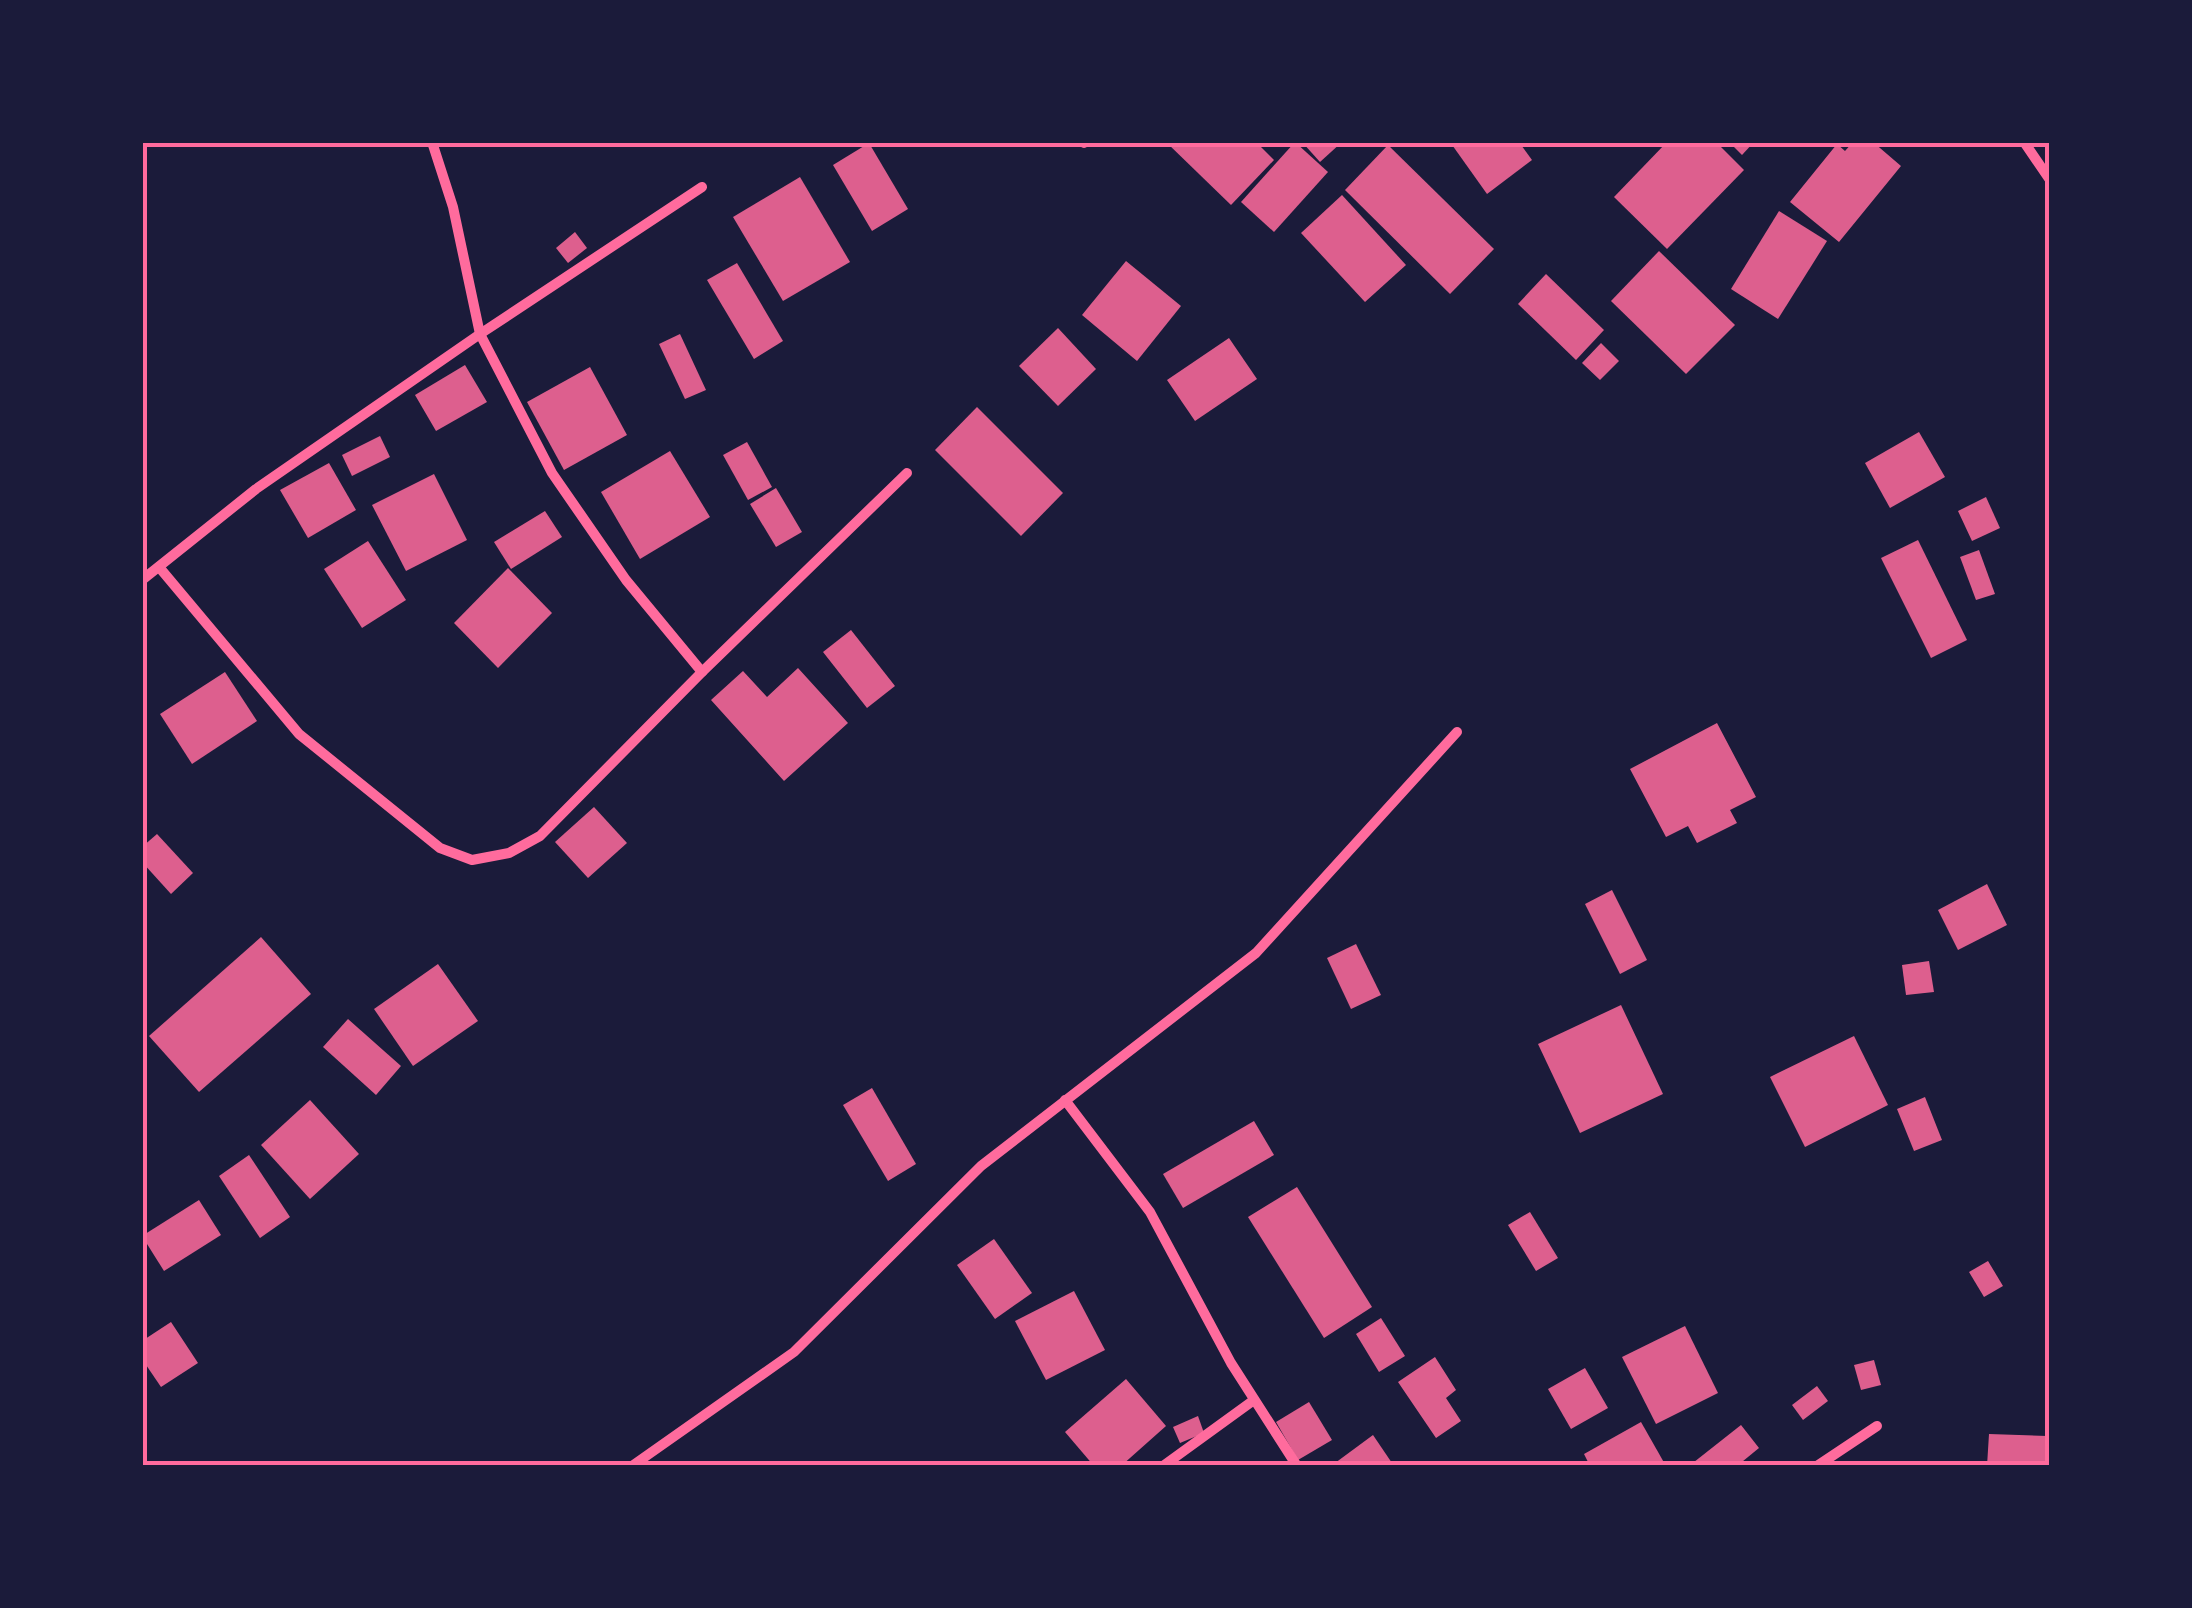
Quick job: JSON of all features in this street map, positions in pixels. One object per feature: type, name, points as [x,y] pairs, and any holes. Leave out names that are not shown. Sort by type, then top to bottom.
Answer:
[{"type":"street","points":[[432,142],[453,206],[480,334],[552,473],[626,580],[702,672]]},
{"type":"street","points":[[2024,142],[2050,180]]},
{"type":"street","points":[[142,580],[256,490],[480,334],[702,187]]},
{"type":"street","points":[[159,567],[299,734],[440,848],[472,860],[508,853],[540,836],[907,473]]},
{"type":"street","points":[[632,1466],[794,1352],[981,1166],[1256,953],[1457,732]]},
{"type":"street","points":[[1065,1100],[1150,1212],[1230,1363],[1297,1466]]},
{"type":"street","points":[[1163,1466],[1254,1400]]},
{"type":"street","points":[[1818,1466],[1878,1426]]},
{"type":"building","points":[[1166,142],[1256,142],[1274,160],[1231,205]]},
{"type":"building","points":[[1295,142],[1328,172],[1274,232],[1241,202]]},
{"type":"building","points":[[1302,142],[1342,142],[1320,162]]},
{"type":"building","points":[[1450,142],[1519,142],[1532,160],[1487,194]]},
{"type":"building","points":[[1667,142],[1716,142],[1744,170],[1667,249],[1614,197]]},
{"type":"building","points":[[1729,142],[1754,142],[1742,155]]},
{"type":"building","points":[[1853,142],[1873,142],[1901,166],[1839,242],[1790,202],[1837,144],[1845,151]]},
{"type":"building","points":[[869,143],[908,209],[872,231],[833,165]]},
{"type":"building","points":[[1388,145],[1494,249],[1450,294],[1345,190]]},
{"type":"building","points":[[800,177],[850,262],[783,301],[733,217]]},
{"type":"building","points":[[1342,195],[1406,265],[1365,302],[1301,233]]},
{"type":"building","points":[[1779,211],[1827,241],[1778,319],[1731,289]]},
{"type":"building","points":[[575,232],[587,248],[568,263],[556,248]]},
{"type":"building","points":[[1659,251],[1735,325],[1686,374],[1611,301]]},
{"type":"building","points":[[1126,261],[1181,306],[1137,361],[1082,315]]},
{"type":"building","points":[[737,263],[783,341],[754,359],[707,280]]},
{"type":"building","points":[[1546,274],[1604,330],[1576,360],[1518,304]]},
{"type":"building","points":[[1058,328],[1096,369],[1058,406],[1019,366]]},
{"type":"building","points":[[680,334],[706,390],[685,399],[659,344]]},
{"type":"building","points":[[1229,338],[1257,379],[1195,421],[1167,380]]},
{"type":"building","points":[[1601,343],[1619,361],[1600,380],[1582,363]]},
{"type":"building","points":[[465,365],[487,402],[436,431],[415,395]]},
{"type":"building","points":[[590,367],[627,435],[564,470],[527,402]]},
{"type":"building","points":[[977,407],[1063,493],[1021,536],[935,450]]},
{"type":"building","points":[[1919,432],[1945,477],[1890,508],[1865,463]]},
{"type":"building","points":[[380,436],[390,457],[352,476],[342,455]]},
{"type":"building","points":[[747,442],[772,487],[748,500],[723,455]]},
{"type":"building","points":[[670,451],[710,517],[640,559],[601,492]]},
{"type":"building","points":[[329,463],[356,510],[308,538],[280,490]]},
{"type":"building","points":[[434,474],[467,540],[406,571],[372,505]]},
{"type":"building","points":[[776,488],[802,532],[776,547],[750,504]]},
{"type":"building","points":[[1986,497],[2000,528],[1972,541],[1958,511]]},
{"type":"building","points":[[545,511],[562,537],[511,569],[494,542]]},
{"type":"building","points":[[1918,540],[1967,640],[1931,658],[1881,558]]},
{"type":"building","points":[[368,541],[406,600],[362,628],[324,569]]},
{"type":"building","points":[[1979,550],[1995,594],[1976,600],[1960,557]]},
{"type":"building","points":[[508,568],[552,613],[498,668],[454,623]]},
{"type":"building","points":[[851,630],[895,686],[867,708],[823,652]]},
{"type":"building","points":[[798,668],[848,723],[784,781],[711,700],[743,671],[767,697]]},
{"type":"building","points":[[225,672],[257,721],[192,764],[160,714]]},
{"type":"building","points":[[1717,723],[1756,797],[1730,810],[1737,823],[1697,843],[1688,826],[1666,837],[1630,769]]},
{"type":"building","points":[[594,807],[627,843],[588,878],[555,842]]},
{"type":"building","points":[[157,834],[193,873],[171,894],[142,862],[142,847]]},
{"type":"building","points":[[1987,884],[2007,925],[1958,950],[1938,910]]},
{"type":"building","points":[[1612,890],[1647,960],[1620,974],[1585,904]]},
{"type":"building","points":[[261,937],[311,994],[199,1092],[149,1036]]},
{"type":"building","points":[[1356,944],[1381,995],[1351,1009],[1327,958]]},
{"type":"building","points":[[1929,961],[1934,992],[1906,995],[1902,965]]},
{"type":"building","points":[[438,964],[478,1021],[413,1066],[374,1009]]},
{"type":"building","points":[[1621,1005],[1663,1094],[1580,1133],[1538,1044]]},
{"type":"building","points":[[348,1019],[401,1066],[376,1095],[323,1047]]},
{"type":"building","points":[[1854,1036],[1888,1105],[1805,1147],[1770,1077]]},
{"type":"building","points":[[872,1088],[916,1164],[888,1181],[843,1105]]},
{"type":"building","points":[[1925,1097],[1942,1140],[1914,1151],[1897,1109]]},
{"type":"building","points":[[310,1100],[359,1154],[310,1199],[261,1145]]},
{"type":"building","points":[[1254,1121],[1274,1155],[1183,1208],[1163,1174]]},
{"type":"building","points":[[249,1155],[290,1217],[260,1238],[219,1176]]},
{"type":"building","points":[[1297,1187],[1372,1307],[1324,1338],[1248,1217]]},
{"type":"building","points":[[199,1200],[221,1235],[164,1271],[142,1236]]},
{"type":"building","points":[[1530,1212],[1558,1258],[1536,1271],[1508,1225]]},
{"type":"building","points":[[994,1239],[1032,1293],[995,1319],[957,1265]]},
{"type":"building","points":[[1988,1261],[2003,1286],[1984,1297],[1969,1272]]},
{"type":"building","points":[[1074,1291],[1105,1350],[1046,1380],[1015,1321]]},
{"type":"building","points":[[1381,1318],[1405,1356],[1379,1372],[1356,1334]]},
{"type":"building","points":[[171,1322],[198,1363],[161,1387],[142,1359],[142,1341]]},
{"type":"building","points":[[1685,1326],[1718,1393],[1656,1424],[1622,1357]]},
{"type":"building","points":[[1435,1357],[1456,1390],[1446,1398],[1461,1421],[1436,1438],[1398,1382]]},
{"type":"building","points":[[1874,1360],[1881,1385],[1861,1390],[1854,1365]]},
{"type":"building","points":[[1585,1368],[1608,1408],[1571,1429],[1548,1389]]},
{"type":"building","points":[[1126,1379],[1166,1426],[1121,1466],[1094,1466],[1065,1432]]},
{"type":"building","points":[[1817,1386],[1828,1401],[1803,1420],[1792,1405]]},
{"type":"building","points":[[1309,1402],[1332,1440],[1298,1460],[1276,1422]]},
{"type":"building","points":[[1198,1416],[1204,1433],[1180,1443],[1173,1427]]},
{"type":"building","points":[[1641,1422],[1666,1466],[1590,1466],[1584,1454]]},
{"type":"building","points":[[1741,1425],[1759,1448],[1737,1466],[1689,1466]]},
{"type":"building","points":[[1989,1434],[2047,1436],[2046,1466],[1987,1466]]},
{"type":"building","points":[[1373,1435],[1394,1466],[1331,1466]]}]
